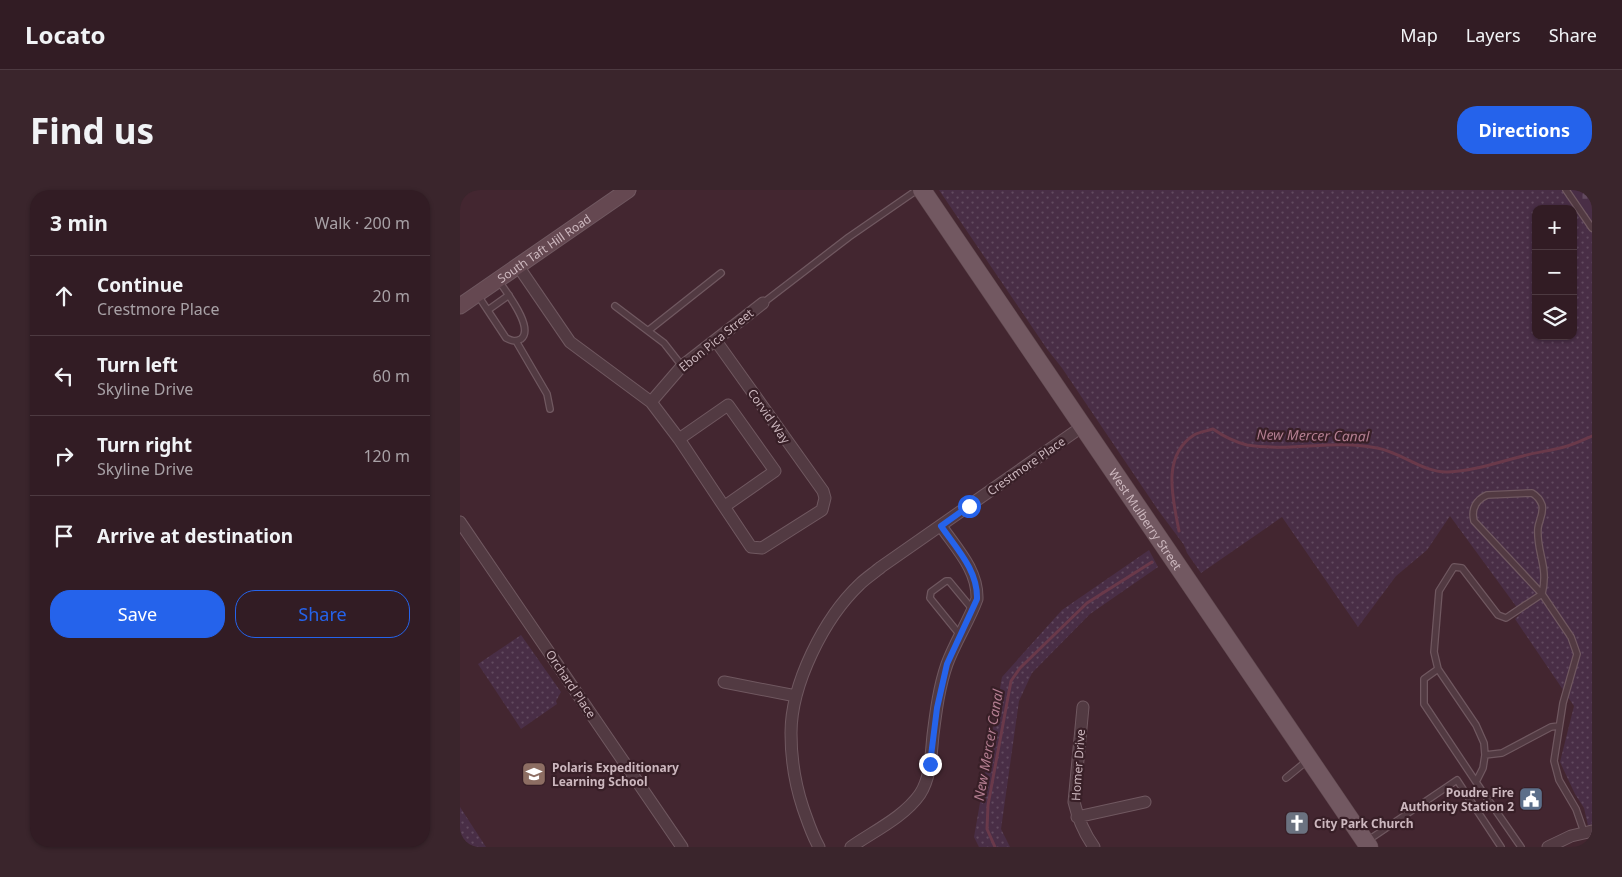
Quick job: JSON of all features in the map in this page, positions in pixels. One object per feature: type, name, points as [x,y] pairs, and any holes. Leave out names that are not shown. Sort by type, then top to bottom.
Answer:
[{"type":"main road","name":"South Taft Hill Road","points":[[460,306],[628,190]]},
{"type":"main road","name":"West Mulberry Street","points":[[922,190],[1367,845]]},
{"type":"street","points":[[518,266],[570,342],[651,402],[725,506],[776,471],[728,405],[679,439]]},
{"type":"street","name":"Ebon Pica Street","points":[[651,402],[682,366],[763,303]]},
{"type":"street","name":"Corvid Way","points":[[716,341],[823,491],[825,498],[822,510],[762,548],[750,547],[725,506]]},
{"type":"street","name":"Crestmore Place","points":[[819,847],[808,823],[795,779],[791,733],[796,696],[812,655],[827,625],[842,603],[873,573],[1082,426]]},
{"type":"street","name":"Orchard Place","points":[[460,522],[682,847]]},
{"type":"street","points":[[851,847],[912,803],[921,792],[930,764],[937,708],[947,664],[977,599],[974,576],[966,560],[941,526]]},
{"type":"street","points":[[724,682],[796,696]]},
{"type":"street","name":"Homer Drive","points":[[1083,708],[1074,792],[1077,817],[1094,847]]},
{"type":"street","points":[[1077,817],[1145,802]]},
{"type":"street","points":[[1548,847],[1588,831]]},
{"type":"lane","points":[[763,303],[849,237],[917,190]]},
{"type":"lane","points":[[1566,190],[1592,228]]},
{"type":"lane","points":[[649,330],[720,273]]},
{"type":"lane","points":[[478,294],[506,338],[516,341],[523,337],[526,330],[524,320],[498,280]]},
{"type":"lane","points":[[488,310],[509,295]]},
{"type":"lane","points":[[615,306],[664,343],[682,366]]},
{"type":"lane","points":[[516,341],[547,394],[550,409]]},
{"type":"lane","points":[[1476,782],[1483,768],[1486,755],[1484,742],[1476,725],[1438,669],[1434,652],[1439,592],[1454,567],[1462,568],[1498,615],[1506,618],[1542,594],[1545,570],[1538,526],[1542,514],[1542,504],[1537,496],[1532,493],[1487,495],[1477,502],[1472,514],[1474,521],[1542,594],[1571,637],[1577,654],[1559,726],[1554,761],[1559,780],[1588,831]]},
{"type":"lane","points":[[960,635],[930,598],[931,592],[946,581],[949,581],[973,610]]},
{"type":"lane","points":[[1438,669],[1424,679],[1424,704],[1521,847]]},
{"type":"lane","points":[[1486,755],[1502,753],[1551,727],[1559,726]]},
{"type":"lane","points":[[1286,778],[1309,759]]},
{"type":"lane","points":[[1367,845],[1456,780],[1502,847]]},
{"type":"green space","points":[[939,190],[1562,190],[1573,205],[1532,205],[1532,340],[1577,340],[1577,211],[1592,232],[1592,843],[1584,808],[1575,794],[1560,762],[1574,706],[1515,619],[1521,613],[1450,516],[1427,550],[1396,576],[1358,627],[1282,517],[1201,573],[1187,553],[1184,545],[1158,510],[1062,368],[1047,349]]},
{"type":"green space","points":[[1562,190],[1592,190],[1592,232],[1577,211],[1577,205],[1573,205]]},
{"type":"green space","points":[[1149,550],[1158,567],[1090,614],[1032,673],[1019,701],[1001,829],[1010,847],[979,847],[974,837],[1002,677],[1062,610]]},
{"type":"green space","points":[[521,635],[561,692],[556,701],[557,704],[521,729],[478,664]]},
{"type":"green space","points":[[460,807],[486,847],[460,847]]},
{"type":"waterway","name":"New Mercer Canal","points":[[1179,531],[1172,492],[1173,466],[1177,454],[1184,444],[1194,435],[1213,429],[1238,442],[1263,447],[1345,445],[1377,448],[1386,450],[1421,466],[1448,472],[1477,468],[1559,448],[1592,436]]},
{"type":"waterway","name":"New Mercer Canal","points":[[995,847],[987,829],[988,805],[1011,681],[1020,668],[1087,603],[1152,562]]},
{"type":"place","name":"Polaris Expeditionary Learning School","points":[[534,774]]},
{"type":"place","name":"Poudre Fire Authority Station 2","points":[[1531,799]]},
{"type":"place","name":"City Park Church","points":[[1297,823]]},
{"type":"route","points":[[930,764],[937,708],[947,664],[977,599],[974,576],[966,560],[941,526],[969,506]]}]
